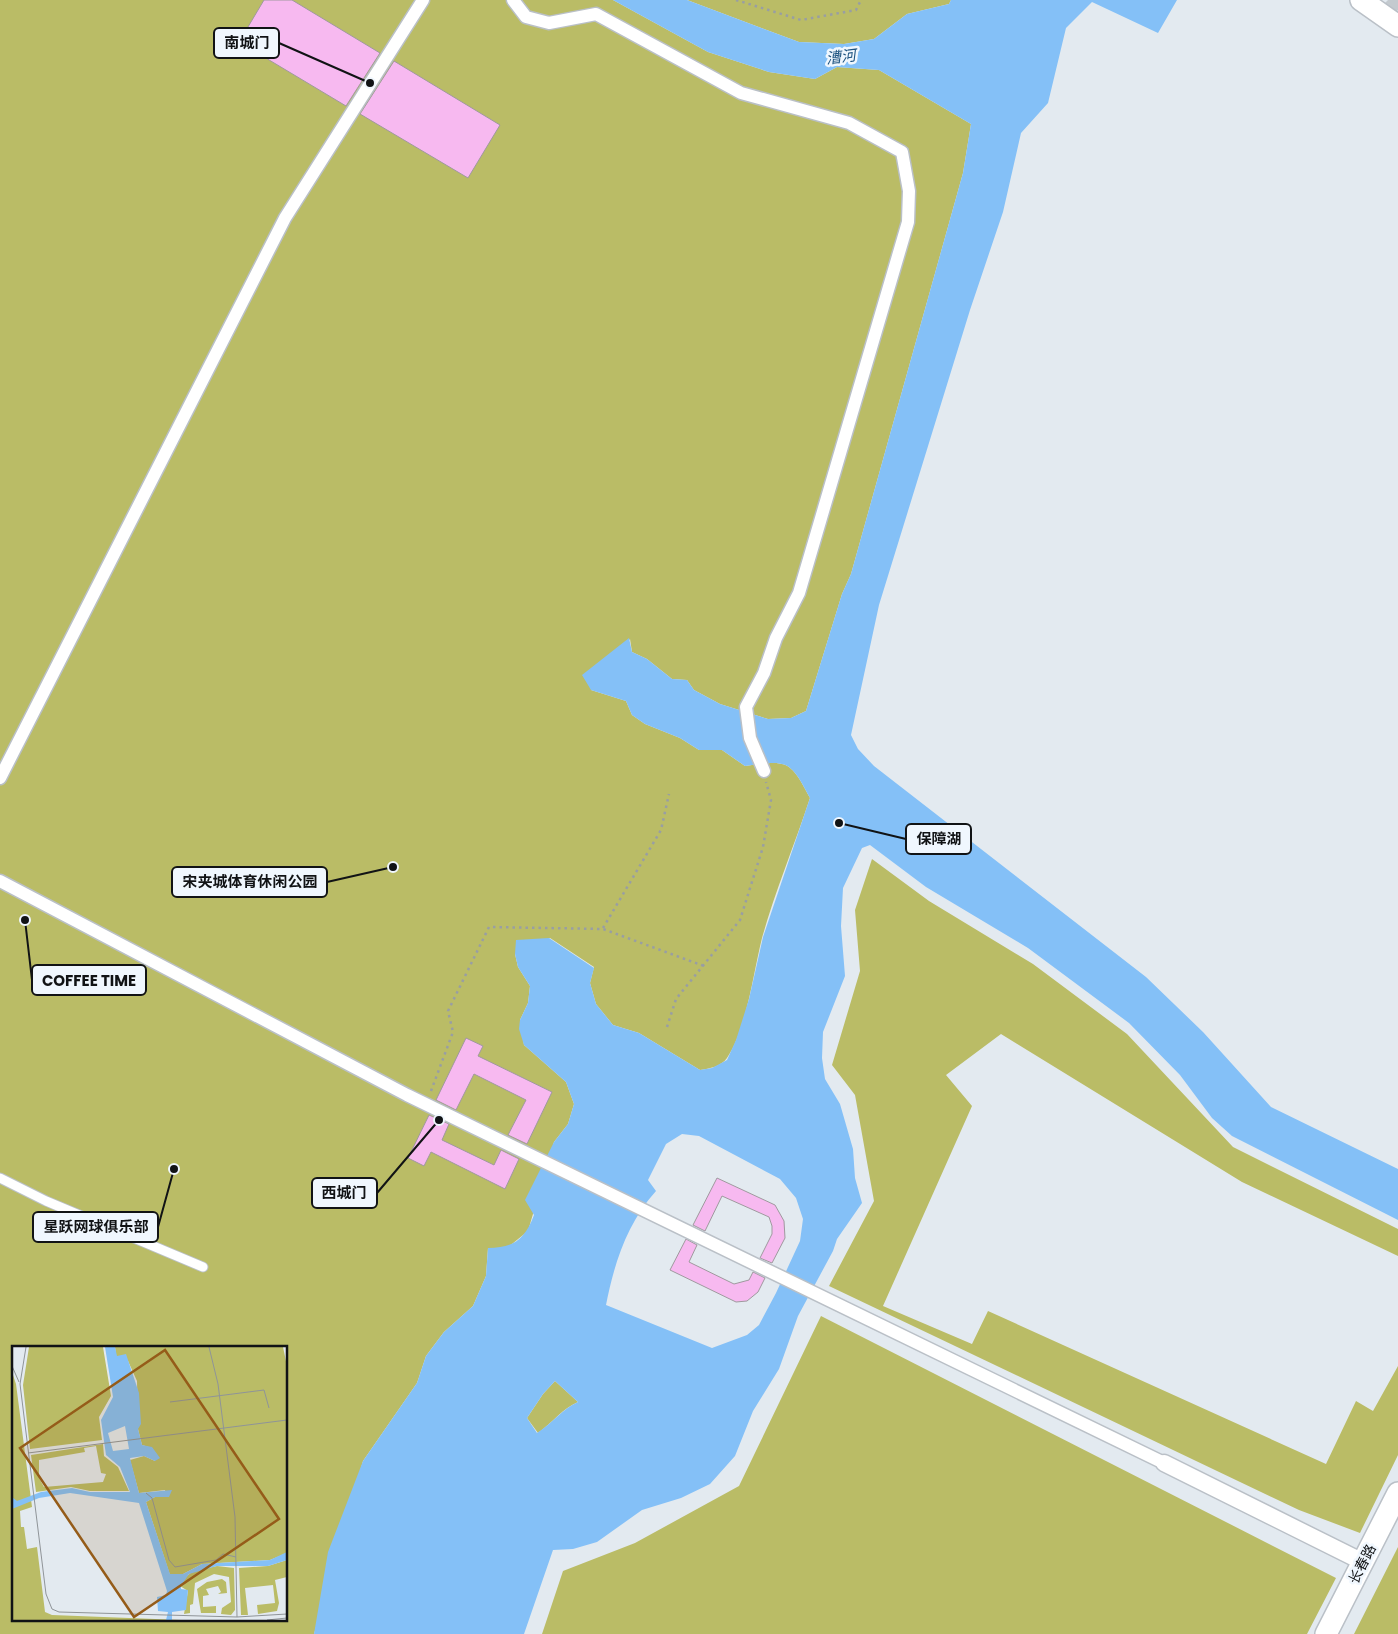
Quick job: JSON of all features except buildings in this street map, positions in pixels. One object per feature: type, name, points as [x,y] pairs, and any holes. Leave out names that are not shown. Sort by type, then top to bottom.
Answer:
[{"type":"street","points":[[0,778],[285,218],[423,0]]},
{"type":"street","points":[[513,0],[526,17],[549,23],[596,14],[741,93],[849,124],[902,152],[909,191],[908,222],[799,592],[776,638],[764,673],[746,707],[750,738],[764,771]]},
{"type":"street","points":[[1361,0],[1398,26]]},
{"type":"street","points":[[0,881],[426,1104],[1164,1463],[1363,1562]]},
{"type":"street","name":"长春路","points":[[1326,1634],[1398,1493]]},
{"type":"lane","points":[[0,1178],[46,1202],[203,1267]]},
{"type":"path","points":[[736,0],[801,20],[856,10],[861,0]]},
{"type":"path","points":[[666,1027],[676,999],[740,920],[763,847],[770,800],[764,771]]},
{"type":"path","points":[[603,929],[661,830],[669,794]]},
{"type":"path","points":[[426,1104],[453,1032],[448,1011],[489,926],[603,929],[704,966]]},
{"type":"shaded area","points":[[0,0],[613,0],[708,52],[769,72],[815,79],[837,67],[879,70],[971,124],[963,173],[851,574],[842,594],[806,711],[791,718],[768,719],[720,704],[694,690],[687,680],[672,679],[647,659],[632,652],[630,639],[591,690],[626,701],[632,715],[645,724],[680,738],[699,750],[722,750],[745,766],[770,763],[786,765],[792,769],[810,798],[767,920],[749,1000],[734,1046],[725,1061],[711,1068],[700,1070],[639,1033],[613,1025],[596,1004],[590,983],[594,967],[550,938],[515,954],[518,967],[530,986],[528,1003],[520,1020],[524,1045],[566,1082],[574,1104],[568,1124],[554,1142],[528,1231],[507,1248],[488,1248],[486,1276],[473,1306],[444,1332],[426,1356],[417,1383],[363,1461],[314,1634],[0,1634]]},
{"type":"shaded area","points":[[687,0],[951,0],[949,4],[907,14],[874,39],[844,44],[799,42]]},
{"type":"shaded area","points":[[872,859],[929,901],[1033,964],[1127,1034],[1233,1147],[1398,1229],[1398,1256],[1242,1182],[1001,1034],[946,1075],[972,1106],[883,1306],[972,1344],[988,1311],[1326,1464],[1356,1401],[1373,1411],[1398,1366],[1398,1455],[1360,1533],[1299,1510],[829,1286],[874,1201],[855,1095],[832,1065],[860,971],[855,910]]},
{"type":"shaded area","points":[[821,1316],[1336,1578],[1307,1634],[542,1634],[563,1571],[635,1543],[739,1486]]},
{"type":"shaded area","points":[[555,1381],[578,1402],[567,1408],[538,1433],[527,1418],[543,1394]]},
{"type":"shaded area","points":[[1398,1547],[1398,1634],[1354,1634]]},
{"type":"water","name":"漕河","points":[[613,0],[687,0],[799,42],[844,44],[874,39],[907,14],[949,4],[951,0],[1177,0],[1158,33],[1092,2],[1066,28],[1048,103],[1021,133],[1003,212],[970,310],[879,605],[851,735],[858,749],[874,766],[1146,977],[1203,1032],[1271,1107],[1398,1169],[1398,1220],[1232,1136],[1212,1118],[1180,1075],[1129,1023],[1028,948],[926,887],[870,845],[862,848],[843,888],[841,926],[845,976],[823,1032],[822,1058],[825,1079],[840,1104],[853,1149],[855,1178],[862,1203],[837,1239],[833,1251],[798,1316],[779,1369],[753,1411],[735,1456],[710,1484],[681,1498],[642,1510],[597,1542],[573,1549],[553,1550],[524,1634],[314,1634],[328,1552],[363,1461],[417,1383],[426,1356],[444,1332],[473,1306],[486,1276],[488,1248],[512,1244],[527,1230],[534,1215],[525,1200],[554,1142],[568,1124],[574,1104],[566,1082],[524,1045],[519,1029],[520,1020],[528,1003],[530,986],[518,967],[515,954],[516,940],[549,938],[594,968],[590,983],[596,1004],[613,1025],[639,1033],[700,1070],[712,1068],[727,1060],[736,1040],[749,999],[763,937],[810,798],[792,769],[786,765],[770,763],[745,766],[722,750],[699,750],[680,738],[645,724],[632,715],[626,701],[591,690],[582,675],[629,638],[632,652],[647,659],[672,679],[687,680],[694,690],[720,704],[768,719],[791,718],[806,711],[842,594],[851,574],[963,173],[971,124],[879,70],[837,67],[815,79],[769,72],[708,52]],"holes":[[[682,1134],[699,1136],[780,1179],[796,1198],[803,1219],[800,1241],[759,1325],[747,1335],[712,1348],[606,1305],[613,1274],[623,1245],[637,1217],[656,1191],[648,1180],[666,1144]],[[555,1381],[578,1402],[537,1433],[527,1418],[543,1394]]]},
{"type":"tunnel","points":[[1388,0],[1398,10]]},
{"type":"place","name":"南城门","points":[[370,83]]},
{"type":"place","name":"保障湖","points":[[839,823]]},
{"type":"place","name":"宋夹城体育休闲公园","points":[[393,867]]},
{"type":"place","name":"COFFEE TIME","points":[[25,920]]},
{"type":"place","name":"西城门","points":[[439,1120]]},
{"type":"place","name":"星跃网球俱乐部","points":[[174,1169]]}]
